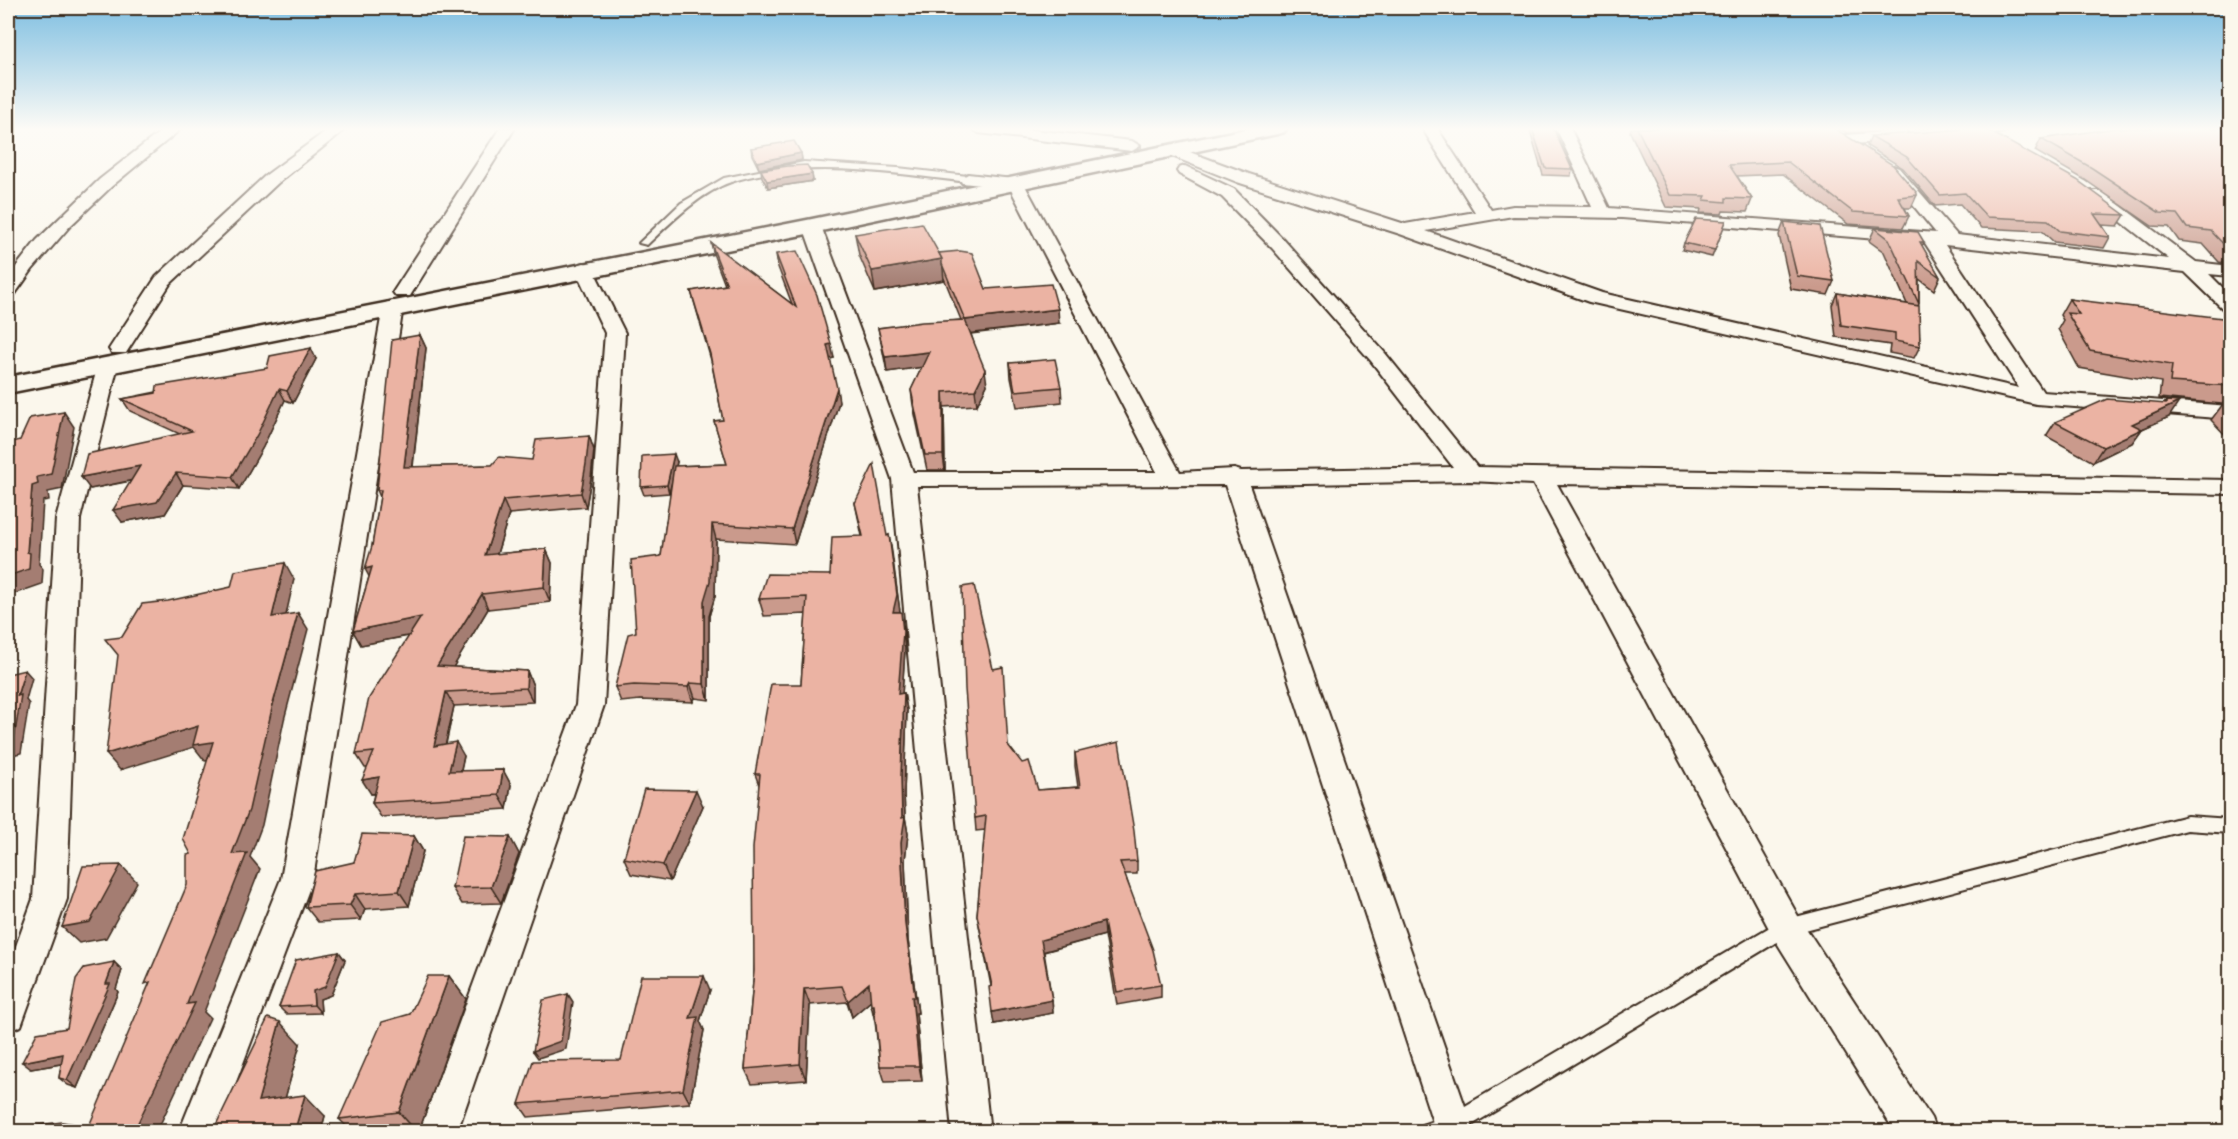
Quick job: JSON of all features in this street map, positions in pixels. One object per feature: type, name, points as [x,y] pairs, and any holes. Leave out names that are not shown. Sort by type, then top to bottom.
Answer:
[{"type":"main road","points":[[8,385],[114,357],[398,300],[644,243],[957,181]]},
{"type":"main road","points":[[398,300],[584,269],[812,226],[1027,181]]},
{"type":"main road","points":[[8,371],[114,357]]},
{"type":"street","points":[[8,290],[28,259],[106,181]]},
{"type":"street","points":[[8,1014],[50,899],[68,519],[114,357],[163,281],[270,181]]},
{"type":"street","points":[[198,1131],[297,879],[398,300],[473,181]]},
{"type":"street","points":[[989,181],[1016,184],[1173,479]]},
{"type":"street","points":[[1206,181],[1228,194],[1278,244],[1378,357],[1470,474]]},
{"type":"street","points":[[1253,181],[1406,230],[1596,298],[2036,398],[2230,413]]},
{"type":"street","points":[[1464,181],[1486,216]]},
{"type":"street","points":[[1588,181],[1603,213]]},
{"type":"street","points":[[1903,181],[1951,240]]},
{"type":"street","points":[[2076,184],[2097,196],[2190,266],[2230,304]]},
{"type":"street","points":[[1406,230],[1513,211],[1603,213],[1931,238],[2230,271]]},
{"type":"street","points":[[812,226],[904,479],[971,1131]]},
{"type":"street","points":[[1931,238],[2036,398]]},
{"type":"street","points":[[438,1131],[590,705],[615,333],[584,269]]},
{"type":"street","points":[[904,479],[1173,479],[1234,476],[1470,474],[2230,487]]},
{"type":"street","points":[[1234,476],[1446,1129]]},
{"type":"street","points":[[1541,477],[1786,927],[1917,1131]]},
{"type":"lane","points":[[644,243],[684,205],[725,181]]},
{"type":"lane","points":[[1446,1129],[1786,927],[2187,823],[2230,826]]},
{"type":"building","points":[[1663,181],[1740,181],[1752,199],[1726,198],[1726,202],[1704,200],[1706,196],[1670,195]]},
{"type":"building","points":[[1813,181],[1907,181],[1917,193],[1917,195],[1898,197],[1909,216],[1853,212]]},
{"type":"building","points":[[1928,181],[2079,181],[2125,215],[2094,214],[2110,237],[2060,231],[2048,220],[1987,217],[1965,193],[1940,195]]},
{"type":"building","points":[[2112,181],[2230,181],[2230,250],[2211,231],[2187,228],[2177,214],[2160,213]]},
{"type":"building","points":[[1696,219],[1726,221],[1715,250],[1684,243]]},
{"type":"building","points":[[1784,222],[1820,226],[1834,281],[1797,276]]},
{"type":"building","points":[[922,223],[942,259],[872,271],[855,234]]},
{"type":"building","points":[[1875,228],[1918,232],[1924,242],[1920,242],[1940,277],[1918,261],[1919,304],[1889,239]]},
{"type":"building","points":[[711,243],[796,307],[776,254],[797,251],[817,295],[831,344],[827,345],[837,388],[792,529],[712,524],[710,581],[704,601],[704,684],[690,683],[688,687],[634,685],[615,687],[628,634],[636,632],[631,560],[661,556],[674,466],[727,464],[714,421],[723,420],[710,354],[691,291],[727,285]]},
{"type":"building","points":[[960,251],[972,253],[986,289],[1051,284],[1058,309],[965,320],[939,253]]},
{"type":"building","points":[[1837,293],[1919,306],[1920,346],[1895,341],[1895,333],[1841,325]]},
{"type":"building","points":[[2069,299],[2222,318],[2230,329],[2230,386],[2170,382],[2172,365],[2090,351],[2067,313],[2079,314]]},
{"type":"building","points":[[965,320],[985,370],[975,390],[943,392],[943,455],[925,455],[911,390],[929,352],[885,357],[878,328],[922,322]]},
{"type":"building","points":[[420,335],[404,467],[492,465],[499,457],[532,460],[536,440],[589,436],[581,493],[503,500],[485,555],[546,549],[544,587],[482,594],[437,666],[527,671],[526,688],[446,692],[434,746],[456,742],[449,771],[503,770],[499,795],[372,803],[379,777],[362,780],[374,752],[356,754],[369,698],[421,617],[353,631],[372,567],[365,569],[372,546],[381,490],[377,490],[392,340]]},
{"type":"building","points":[[311,348],[287,391],[279,389],[257,435],[232,477],[176,473],[157,502],[113,510],[140,466],[81,477],[87,454],[192,431],[122,399],[156,393],[157,386],[267,368],[270,356]]},
{"type":"building","points":[[1055,359],[1061,387],[1015,391],[1010,363]]},
{"type":"building","points":[[2107,399],[2166,404],[2166,401],[2179,402],[2132,424],[2142,429],[2103,447],[2055,422]]},
{"type":"building","points":[[64,412],[51,474],[37,477],[38,484],[32,486],[27,552],[30,553],[29,569],[8,576],[8,443],[20,440],[30,418]]},
{"type":"building","points":[[674,454],[667,485],[641,487],[642,456]]},
{"type":"building","points":[[874,464],[887,536],[889,535],[897,595],[893,612],[901,612],[903,632],[898,694],[904,693],[901,776],[902,818],[905,817],[901,843],[905,924],[915,997],[912,997],[919,1066],[880,1066],[874,1005],[871,1005],[869,983],[848,1001],[842,986],[804,989],[800,1064],[745,1069],[754,971],[753,848],[760,774],[755,774],[771,684],[801,684],[807,597],[759,599],[767,574],[830,575],[832,537],[863,536],[855,503]]},
{"type":"building","points":[[285,563],[272,617],[298,613],[273,704],[249,810],[232,854],[247,853],[187,1004],[195,1003],[134,1131],[8,1131],[8,1129],[62,1122],[89,1126],[150,982],[145,984],[187,885],[187,855],[191,854],[183,839],[213,742],[193,745],[198,726],[106,754],[118,655],[105,639],[122,637],[142,604],[168,601],[231,587],[235,571]]},
{"type":"building","points":[[974,585],[993,669],[1003,667],[1008,745],[1022,763],[1029,761],[1038,790],[1080,787],[1075,753],[1119,742],[1137,861],[1120,862],[1153,950],[1161,985],[1117,992],[1104,922],[1041,940],[1052,1000],[992,1012],[989,987],[992,986],[977,915],[986,816],[975,818],[965,689],[962,587]]},
{"type":"building","points":[[25,670],[17,696],[21,695],[13,745],[8,746],[8,674]]},
{"type":"building","points":[[644,789],[696,790],[663,865],[624,858]]},
{"type":"building","points":[[362,834],[414,836],[399,891],[355,894],[350,905],[306,907],[315,871],[354,862]]},
{"type":"building","points":[[463,836],[510,837],[491,887],[452,888]]},
{"type":"building","points":[[121,865],[90,922],[62,927],[83,866]]},
{"type":"building","points":[[339,952],[325,987],[313,991],[314,1005],[279,1007],[296,960]]},
{"type":"building","points":[[114,962],[106,984],[110,984],[67,1080],[59,1078],[63,1054],[22,1062],[37,1033],[67,1028],[76,979],[84,968]]},
{"type":"building","points":[[428,976],[449,976],[399,1112],[339,1119],[382,1022],[410,1014]]},
{"type":"building","points":[[641,976],[704,976],[690,1018],[698,1017],[683,1090],[519,1104],[533,1061],[621,1060]]},
{"type":"building","points":[[568,994],[561,1041],[533,1051],[543,1000]]},
{"type":"building","points":[[268,1018],[280,1022],[258,1101],[305,1095],[296,1126],[249,1131],[213,1131]]}]
